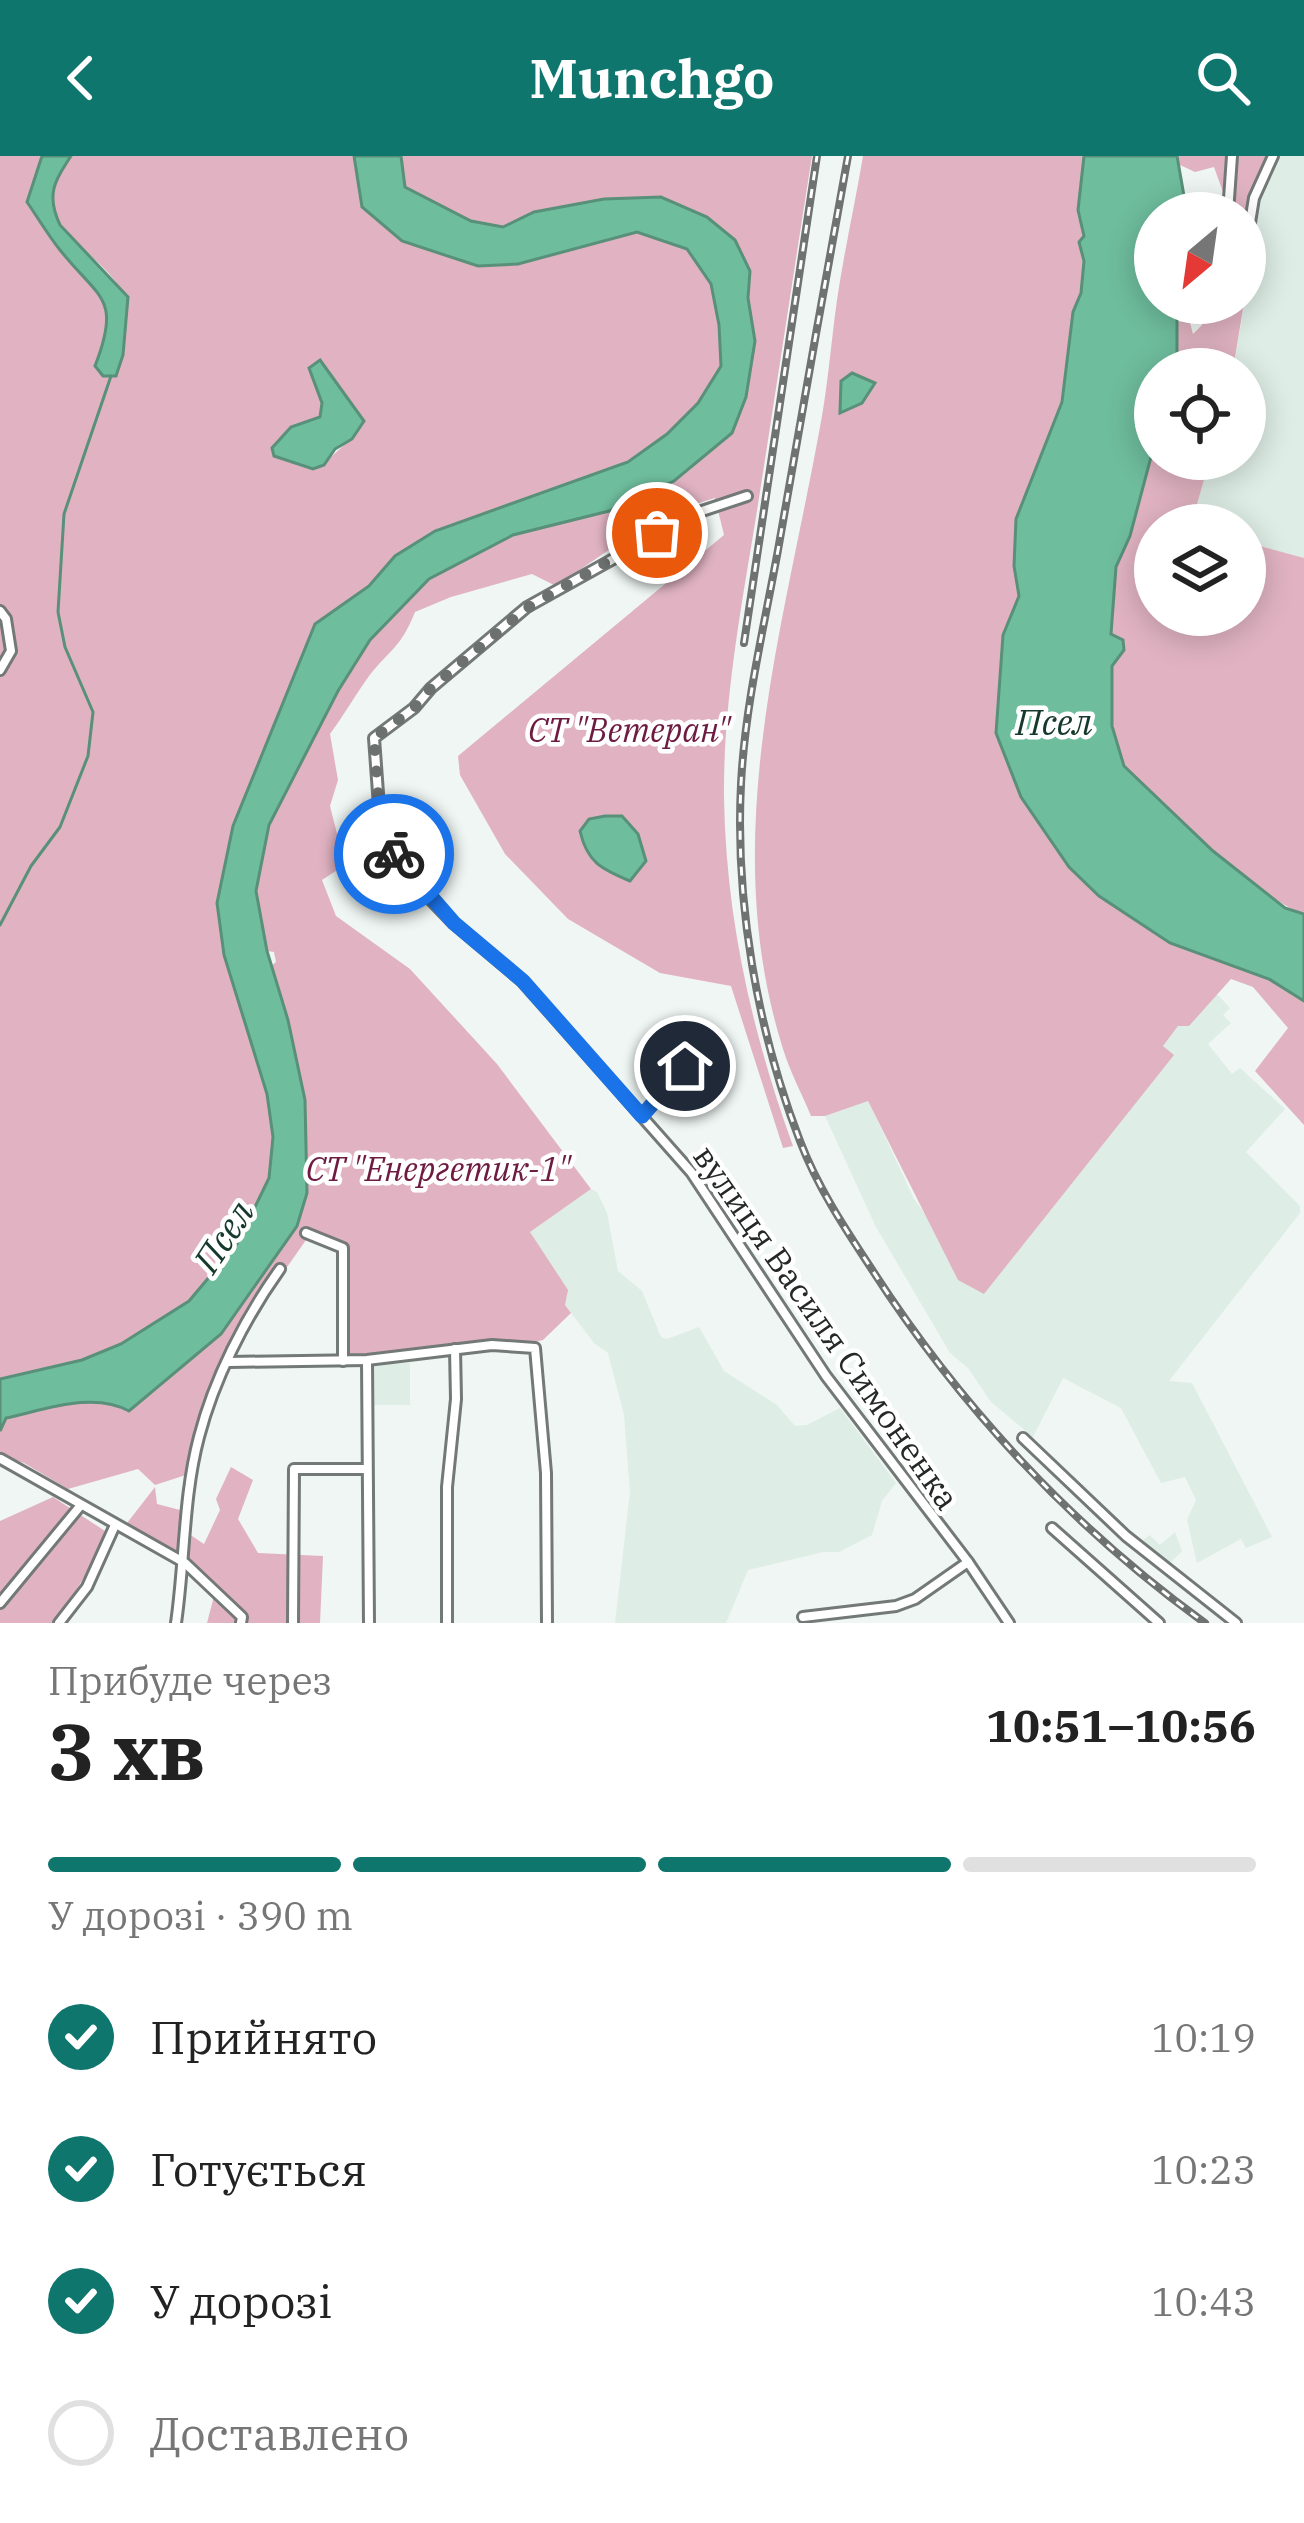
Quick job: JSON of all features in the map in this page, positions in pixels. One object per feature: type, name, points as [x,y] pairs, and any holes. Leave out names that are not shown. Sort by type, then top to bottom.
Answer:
[{"type":"street","points":[[1229,192],[1232,156]]},
{"type":"street","points":[[1257,192],[1274,156]]},
{"type":"street","name":"вулиця Василя Симоненка","points":[[747,496],[695,514],[527,608],[374,738],[381,834],[424,893],[523,981],[714,1202],[826,1376],[1009,1623]]},
{"type":"street","points":[[0,611],[6,619],[11,651],[0,670]]},
{"type":"street","points":[[642,1116],[706,1040]]},
{"type":"street","points":[[306,1233],[343,1248],[343,1361]]},
{"type":"street","points":[[176,1623],[198,1438],[214,1390],[261,1295],[280,1270]]},
{"type":"street","points":[[229,1361],[367,1360],[492,1345],[536,1348],[546,1473],[547,1623]]},
{"type":"street","points":[[447,1623],[447,1487],[456,1399],[455,1349]]},
{"type":"street","points":[[367,1360],[369,1623]]},
{"type":"street","points":[[1023,1438],[1126,1536],[1236,1623]]},
{"type":"street","points":[[1,1460],[185,1563],[242,1617],[242,1623]]},
{"type":"street","points":[[293,1623],[294,1468],[365,1469]]},
{"type":"street","points":[[0,1603],[81,1505]]},
{"type":"street","points":[[59,1623],[87,1587],[115,1525]]},
{"type":"street","points":[[1052,1528],[1159,1623]]},
{"type":"street","points":[[803,1616],[896,1606],[915,1599],[968,1562]]},
{"type":"shaded area","points":[[1277,156],[1304,156],[1304,558],[1266,548],[1266,504],[1197,504],[1204,480],[1266,480],[1266,348],[1237,348],[1241,324],[1266,324],[1266,192],[1261,192]]},
{"type":"shaded area","points":[[1216,993],[1230,1008],[1223,1015],[1231,1023],[1208,1044],[1232,1074],[1240,1068],[1285,1109],[1246,1152],[1300,1206],[1300,1213],[1169,1381],[1192,1383],[1272,1537],[1246,1548],[1241,1539],[1197,1563],[1187,1520],[1196,1500],[1185,1477],[1161,1483],[1121,1408],[1063,1378],[1033,1437],[991,1402],[968,1368],[950,1353],[876,1227],[825,1116],[868,1100],[914,1199],[984,1294],[1173,1055],[1163,1046],[1178,1026],[1189,1026]]},
{"type":"shaded area","points":[[591,1189],[607,1213],[618,1271],[642,1291],[661,1337],[699,1327],[724,1371],[777,1405],[795,1426],[840,1408],[896,1483],[882,1501],[872,1535],[839,1552],[748,1570],[726,1623],[615,1623],[630,1492],[624,1415],[608,1353],[594,1343],[565,1305],[530,1232]]},
{"type":"shaded area","points":[[410,1363],[410,1405],[374,1405],[374,1364]]},
{"type":"shaded area","points":[[1175,1532],[1182,1551],[1168,1565],[1143,1540],[1150,1535],[1160,1545]]},
{"type":"green space","points":[[0,156],[42,156],[27,202],[61,252],[99,289],[110,325],[95,366],[123,355],[125,305],[112,278],[65,229],[50,203],[50,189],[71,156],[354,156],[362,208],[402,241],[478,266],[637,232],[687,249],[711,284],[719,325],[721,366],[698,403],[667,434],[627,462],[500,507],[396,556],[369,586],[315,624],[233,826],[224,955],[267,1094],[273,1137],[269,1178],[237,1244],[189,1301],[121,1344],[82,1360],[0,1379]],"holes":[[[309,368],[345,396],[364,421],[313,469],[291,427],[320,418],[322,403]]]},
{"type":"green space","points":[[401,156],[812,156],[739,621],[724,763],[726,843],[736,931],[765,1061],[793,1146],[783,1148],[731,986],[660,973],[568,919],[505,854],[460,775],[458,756],[724,535],[715,498],[651,524],[556,586],[532,574],[415,612],[400,641],[369,676],[330,734],[338,780],[330,806],[345,865],[322,880],[336,916],[410,969],[497,1064],[591,1189],[530,1232],[568,1290],[565,1305],[571,1313],[543,1340],[519,1345],[486,1341],[345,1356],[345,1245],[313,1230],[264,1300],[220,1382],[195,1472],[155,1485],[138,1469],[68,1489],[0,1455],[0,1431],[6,1418],[85,1403],[129,1411],[221,1334],[297,1226],[288,1020],[271,966],[276,962],[274,952],[267,951],[256,891],[269,825],[338,691],[370,640],[429,579],[513,535],[609,511],[746,397],[755,341],[748,298],[750,271],[707,217],[661,197],[604,199],[534,212],[503,227],[471,221],[404,186]]},
{"type":"green space","points":[[863,156],[1084,156],[1079,196],[1084,236],[1079,242],[1084,261],[1081,294],[1073,312],[1062,402],[1041,457],[1014,566],[1019,596],[1003,635],[996,733],[1021,797],[1069,867],[1170,943],[1269,979],[1304,1001],[1304,1125],[1255,1071],[1288,1028],[1253,987],[1231,979],[1189,1026],[1178,1026],[1163,1046],[1174,1055],[984,1294],[958,1280],[868,1101],[811,1116],[783,1049],[764,971],[756,892],[763,736],[823,411]]},
{"type":"green space","points":[[1177,156],[1277,156],[1263,192],[1223,192],[1214,167],[1195,172],[1180,165]]},
{"type":"green space","points":[[1176,324],[1190,324],[1193,334],[1202,325],[1240,324],[1236,348],[1177,348]]},
{"type":"green space","points":[[1145,480],[1204,480],[1197,504],[1139,504]]},
{"type":"green space","points":[[1134,521],[1134,636],[1266,636],[1266,548],[1304,558],[1304,914],[1263,891],[1208,849],[1156,803],[1125,767],[1114,732],[1110,687],[1112,665],[1124,651],[1111,634],[1116,567]]},
{"type":"green space","points":[[231,1467],[253,1480],[238,1519],[258,1553],[323,1556],[320,1623],[207,1623],[214,1596],[211,1582],[124,1527],[155,1487],[157,1504],[184,1511],[186,1532],[204,1544],[220,1510],[216,1499]]},
{"type":"green space","points":[[53,1497],[105,1531],[97,1555],[57,1623],[0,1623],[0,1521]]},
{"type":"water","points":[[42,156],[71,156],[54,189],[53,205],[60,225],[128,297],[123,355],[116,376],[103,376],[95,366],[106,326],[102,300],[27,202]]},
{"type":"water","name":"Псел","points":[[354,156],[401,156],[405,187],[471,221],[503,227],[534,212],[604,199],[661,197],[707,217],[735,240],[750,271],[748,298],[755,341],[746,397],[732,433],[674,481],[609,511],[513,535],[429,579],[370,640],[338,691],[269,825],[256,891],[305,1100],[307,1193],[297,1226],[221,1334],[129,1411],[100,1403],[68,1404],[6,1418],[0,1431],[0,1379],[82,1360],[121,1344],[189,1301],[237,1244],[269,1178],[273,1137],[267,1094],[224,955],[217,903],[233,826],[315,624],[369,586],[395,556],[435,531],[628,462],[667,434],[698,403],[721,366],[711,284],[687,249],[637,232],[518,264],[478,266],[402,241],[362,207]]},
{"type":"water","name":"Псел","points":[[1084,156],[1177,156],[1183,192],[1134,192],[1134,324],[1177,324],[1177,348],[1134,348],[1134,480],[1145,480],[1116,567],[1111,634],[1123,640],[1124,650],[1112,666],[1112,726],[1124,766],[1213,851],[1285,908],[1304,914],[1304,1001],[1269,979],[1170,943],[1099,896],[1069,867],[1021,797],[996,733],[1003,635],[1019,596],[1014,566],[1016,519],[1062,402],[1073,312],[1081,293],[1084,261],[1079,242],[1084,236],[1078,210]]},
{"type":"water","points":[[320,360],[364,421],[352,439],[313,469],[274,456],[272,448],[291,427],[320,417],[322,403],[309,368]]},
{"type":"water","points":[[852,373],[875,383],[862,403],[840,413],[841,381]]},
{"type":"water","points":[[622,816],[638,834],[646,861],[630,881],[597,863],[583,842],[580,831],[589,819]]},
{"type":"waterway","points":[[0,925],[31,866],[60,827],[88,756],[93,712],[65,647],[58,612],[64,514],[111,376]]},
{"type":"railway","points":[[744,643],[817,156]]},
{"type":"railway","points":[[848,156],[743,754],[742,874],[761,1010],[785,1099],[814,1174],[905,1319],[980,1415],[1064,1505],[1205,1623]]},
{"type":"way so far","points":[[394,854],[381,834],[374,738],[527,608],[657,533]]},
{"type":"route","points":[[394,854],[454,923],[523,981],[642,1116],[685,1066]]},
{"type":"park label","name":"СТ \"Ветеран\"","points":[[629,729]]},
{"type":"park label","name":"СТ \"Енергетик-1\"","points":[[438,1168]]}]
